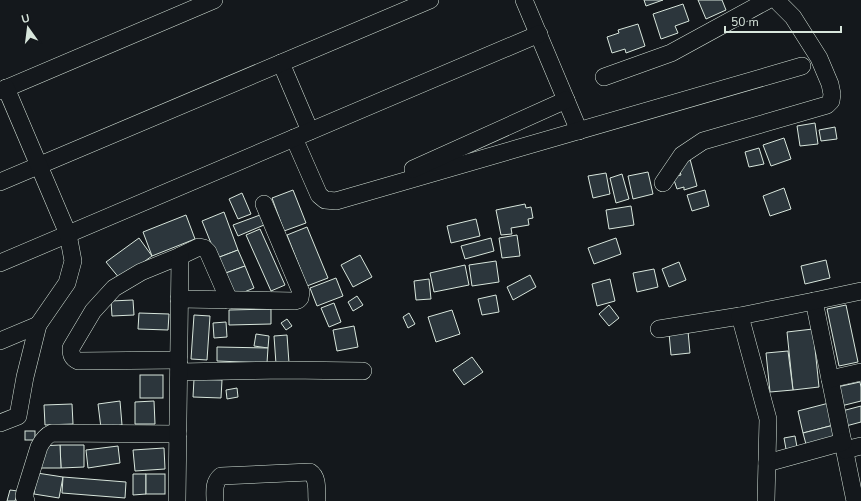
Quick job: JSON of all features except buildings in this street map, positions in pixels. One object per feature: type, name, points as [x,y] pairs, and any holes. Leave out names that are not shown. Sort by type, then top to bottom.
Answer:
[{"type":"street","points":[[0,423],[18,416],[25,377],[38,325],[67,283],[73,261],[68,234],[39,166],[3,90],[214,0]]},
{"type":"street","points":[[0,182],[430,0]]},
{"type":"street","points":[[524,0],[579,131]]},
{"type":"street","points":[[604,77],[671,53],[768,0]]},
{"type":"street","points":[[663,183],[682,154],[704,141],[827,105],[831,101],[832,94],[830,84],[819,58],[793,17],[779,3],[779,0]]},
{"type":"street","points":[[0,263],[538,34]]},
{"type":"street","points":[[281,63],[310,131]]},
{"type":"street","points":[[294,138],[319,195],[325,200],[336,200],[802,66]]},
{"type":"street","points":[[358,194],[566,100]]},
{"type":"street","points":[[180,299],[295,301],[300,298],[301,292],[264,204]]},
{"type":"street","points":[[229,300],[208,252],[204,248],[199,247],[141,272],[114,288],[93,311],[71,348],[71,355],[73,359],[78,361],[286,370],[363,371]]},
{"type":"street","points":[[177,501],[180,256]]},
{"type":"street","points":[[659,329],[740,316],[861,291]]},
{"type":"street","points":[[814,301],[830,379],[850,446],[855,501]]},
{"type":"street","points":[[740,316],[768,419],[766,501]]},
{"type":"street","points":[[0,341],[38,325]]},
{"type":"street","points":[[830,379],[861,372]]},
{"type":"street","points":[[26,501],[24,496],[39,447],[43,440],[52,433],[178,434]]},
{"type":"street","points":[[767,463],[850,446]]},
{"type":"street","points":[[215,501],[215,485],[217,479],[221,476],[310,472],[314,475],[316,481],[317,501]]}]
